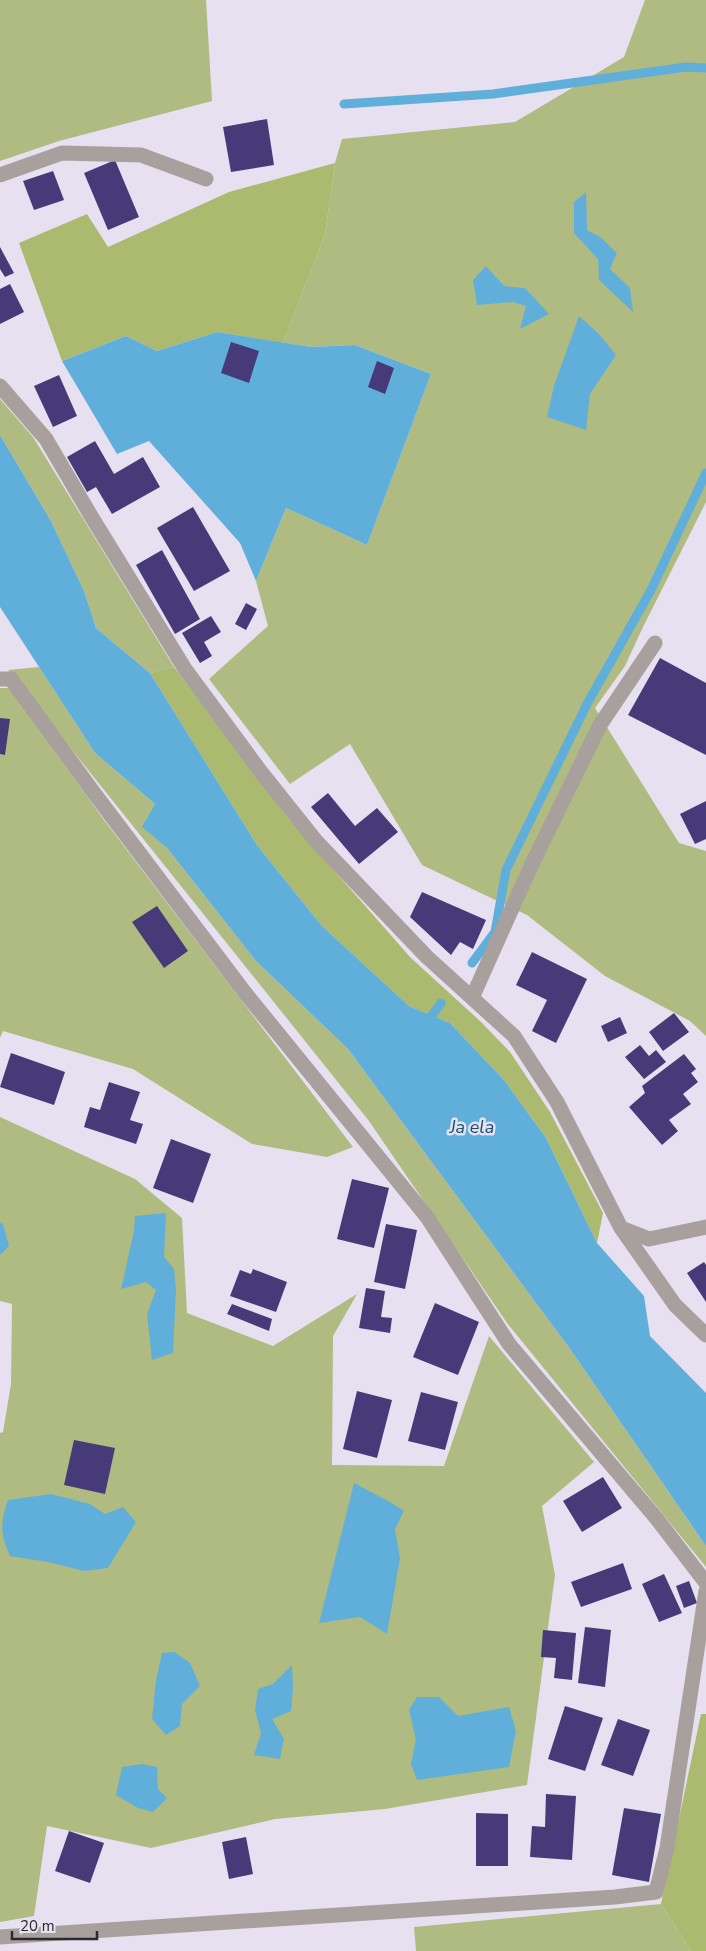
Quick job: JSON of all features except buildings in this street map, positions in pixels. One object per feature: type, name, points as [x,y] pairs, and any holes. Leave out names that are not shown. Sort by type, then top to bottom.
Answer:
[{"type":"street","points":[[0,176],[62,153],[141,155],[206,179]]},
{"type":"street","points":[[0,386],[46,439],[185,669],[261,772],[316,841],[427,957],[514,1036],[557,1102],[622,1228],[675,1305],[706,1335]]},
{"type":"street","points":[[472,998],[531,866],[600,725],[655,643]]},
{"type":"street","points":[[0,679],[11,679],[94,793],[246,994],[427,1217],[509,1344],[657,1519],[706,1583]]},
{"type":"street","points":[[622,1228],[649,1239],[706,1227]]},
{"type":"street","points":[[0,1937],[615,1897],[656,1892],[667,1848],[706,1591]]},
{"type":"green space","points":[[0,0],[206,0],[212,101],[59,141],[0,161]]},
{"type":"green space","points":[[645,0],[706,0],[706,502],[625,666],[595,708],[679,843],[706,851],[706,1036],[690,1021],[605,976],[527,915],[422,865],[350,744],[290,784],[209,679],[268,626],[256,581],[286,508],[367,545],[431,374],[355,345],[311,347],[283,343],[325,234],[335,163],[342,139],[515,122],[624,57]]},
{"type":"green space","points":[[335,163],[325,234],[283,343],[217,332],[157,351],[126,336],[62,361],[19,243],[87,214],[108,247],[229,192]]},
{"type":"green space","points":[[0,399],[33,437],[174,667],[150,673],[96,628],[84,591],[51,521],[0,435]]},
{"type":"green space","points":[[39,667],[95,753],[155,804],[143,827],[167,848],[256,961],[348,1049],[570,1349],[706,1546],[706,1567],[507,1323],[369,1121],[8,670]]},
{"type":"green space","points":[[174,667],[288,818],[410,957],[481,1022],[510,1052],[550,1112],[603,1213],[597,1243],[546,1138],[504,1080],[450,1023],[409,1006],[322,926],[257,845],[150,673]]},
{"type":"green space","points":[[0,688],[9,688],[101,816],[353,1147],[327,1157],[252,1144],[133,1069],[3,1031],[0,1038]]},
{"type":"green space","points":[[0,1117],[135,1179],[182,1218],[187,1313],[273,1346],[357,1294],[333,1336],[332,1465],[444,1466],[489,1336],[594,1462],[542,1506],[555,1575],[527,1785],[385,1809],[275,1819],[151,1848],[47,1826],[34,1916],[0,1922],[0,1433],[3,1432],[11,1384],[12,1304],[0,1301]]},
{"type":"green space","points":[[701,1714],[706,1714],[706,1951],[691,1951],[661,1904]]},
{"type":"green space","points":[[661,1904],[691,1951],[416,1951],[414,1927]]},
{"type":"water","points":[[586,192],[587,230],[600,237],[617,253],[610,269],[630,288],[633,312],[599,280],[598,259],[574,233],[574,202]]},
{"type":"water","points":[[486,266],[504,286],[525,288],[549,314],[520,329],[526,306],[513,302],[477,305],[473,280]]},
{"type":"water","points":[[579,316],[599,334],[616,355],[590,394],[586,430],[547,417],[554,386]]},
{"type":"water","points":[[217,332],[311,347],[355,345],[431,374],[367,545],[286,508],[256,581],[240,543],[149,441],[117,454],[62,361],[126,336],[157,351]]},
{"type":"water","name":"Ja ela","points":[[0,435],[51,521],[84,591],[96,628],[150,673],[257,845],[322,926],[409,1006],[450,1023],[504,1080],[546,1138],[597,1243],[644,1296],[650,1336],[706,1393],[706,1546],[570,1349],[348,1049],[256,961],[167,848],[142,827],[155,804],[95,753],[0,607]]},
{"type":"water","points":[[166,1213],[164,1257],[174,1269],[176,1290],[173,1353],[152,1360],[147,1314],[156,1290],[146,1282],[121,1289],[134,1231],[135,1216]]},
{"type":"water","points":[[0,1223],[3,1224],[9,1246],[0,1255]]},
{"type":"water","points":[[354,1483],[404,1511],[395,1529],[400,1558],[387,1634],[360,1617],[319,1623]]},
{"type":"water","points":[[51,1494],[90,1504],[105,1514],[123,1507],[136,1522],[108,1568],[84,1571],[48,1562],[10,1556],[4,1541],[2,1528],[8,1500]]},
{"type":"water","points":[[175,1652],[190,1663],[200,1686],[182,1704],[180,1726],[166,1735],[152,1719],[156,1680],[162,1653]]},
{"type":"water","points":[[292,1665],[291,1711],[272,1719],[284,1739],[280,1759],[254,1755],[261,1733],[255,1710],[258,1689],[273,1684]]},
{"type":"water","points":[[417,1697],[439,1697],[458,1716],[509,1707],[516,1731],[509,1767],[417,1780],[411,1764],[416,1739],[409,1710]]},
{"type":"water","points":[[142,1764],[157,1767],[158,1789],[167,1798],[153,1812],[138,1808],[116,1795],[122,1767]]},
{"type":"waterway","points":[[344,104],[493,94],[686,67],[706,68]]},
{"type":"waterway","points":[[472,963],[495,932],[506,870],[587,704],[651,590],[706,473]]},
{"type":"waterway","points":[[425,1025],[441,1003]]}]
